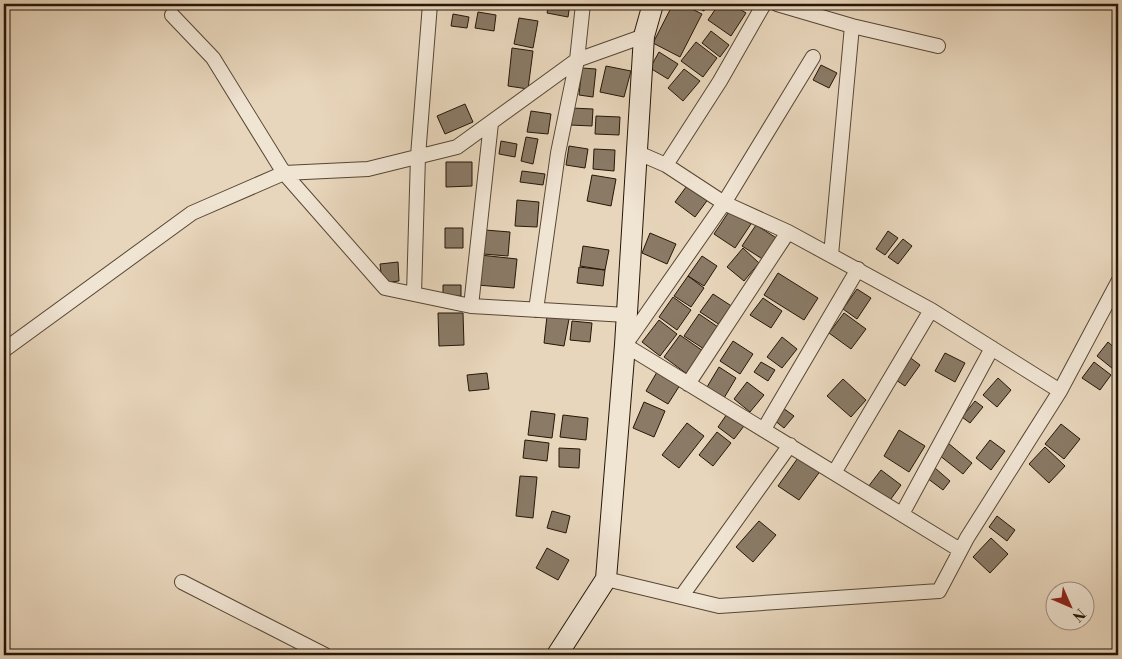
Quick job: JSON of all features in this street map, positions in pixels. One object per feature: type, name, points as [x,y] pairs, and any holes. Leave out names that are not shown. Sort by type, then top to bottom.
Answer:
[{"type":"main road","points":[[557,655],[606,579],[625,345],[644,36],[653,4]]},
{"type":"street","points":[[414,294],[418,156],[430,4]]},
{"type":"street","points":[[536,310],[558,153],[577,60],[582,4]]},
{"type":"street","points":[[666,165],[720,81],[764,4]]},
{"type":"street","points":[[777,4],[852,26],[938,46]]},
{"type":"street","points":[[172,15],[212,58],[284,173],[385,288],[472,306],[627,315]]},
{"type":"street","points":[[831,255],[852,26]]},
{"type":"street","points":[[4,350],[192,213],[284,173],[368,169],[457,147],[577,60],[644,36]]},
{"type":"street","points":[[813,57],[724,203],[625,345],[960,550]]},
{"type":"street","points":[[472,306],[491,123]]},
{"type":"street","points":[[636,152],[666,165],[724,203],[788,232],[931,310],[1060,391]]},
{"type":"street","points":[[688,384],[788,232]]},
{"type":"street","points":[[764,429],[858,269]]},
{"type":"street","points":[[606,579],[719,606],[939,591],[960,550],[1060,391],[1118,282]]},
{"type":"street","points":[[834,473],[931,310]]},
{"type":"street","points":[[902,514],[992,348]]},
{"type":"street","points":[[682,597],[790,445]]},
{"type":"street","points":[[182,582],[325,655]]},
{"type":"building","points":[[549,4],[570,4],[568,17],[547,13]]},
{"type":"building","points":[[673,4],[682,4],[702,14],[680,57],[653,43]]},
{"type":"building","points":[[689,4],[707,4],[704,11]]},
{"type":"building","points":[[719,4],[732,4],[746,13],[731,36],[708,20]]},
{"type":"building","points":[[478,12],[496,15],[494,31],[475,28]]},
{"type":"building","points":[[453,14],[469,17],[467,28],[451,26]]},
{"type":"building","points":[[519,18],[538,21],[533,48],[514,44]]},
{"type":"building","points":[[711,31],[729,45],[720,57],[702,43]]},
{"type":"building","points":[[696,42],[717,58],[703,77],[681,61]]},
{"type":"building","points":[[512,48],[533,51],[528,89],[508,86]]},
{"type":"building","points":[[659,52],[678,64],[668,79],[650,68]]},
{"type":"building","points":[[821,65],[837,73],[829,88],[813,80]]},
{"type":"building","points":[[606,66],[631,71],[624,97],[600,92]]},
{"type":"building","points":[[582,68],[596,69],[593,97],[579,95]]},
{"type":"building","points":[[684,69],[700,81],[683,101],[668,88]]},
{"type":"building","points":[[465,104],[473,122],[445,134],[437,116]]},
{"type":"building","points":[[571,108],[593,109],[592,126],[570,125]]},
{"type":"building","points":[[531,111],[551,114],[548,134],[527,132]]},
{"type":"building","points":[[596,116],[620,117],[619,135],[595,134]]},
{"type":"building","points":[[526,137],[538,139],[533,164],[521,161]]},
{"type":"building","points":[[501,141],[517,144],[515,157],[499,154]]},
{"type":"building","points":[[569,146],[588,149],[585,168],[566,165]]},
{"type":"building","points":[[594,149],[615,150],[614,171],[593,169]]},
{"type":"building","points":[[446,162],[472,162],[472,186],[446,187]]},
{"type":"building","points":[[522,171],[545,174],[543,185],[520,182]]},
{"type":"building","points":[[592,175],[616,179],[611,206],[587,201]]},
{"type":"building","points":[[689,183],[709,198],[695,217],[675,202]]},
{"type":"building","points":[[517,200],[539,202],[537,227],[515,226]]},
{"type":"building","points":[[730,210],[751,224],[735,248],[714,234]]},
{"type":"building","points":[[756,225],[778,239],[764,260],[742,246]]},
{"type":"building","points":[[445,228],[463,228],[463,248],[445,248]]},
{"type":"building","points":[[485,230],[510,232],[508,256],[483,254]]},
{"type":"building","points":[[888,231],[898,238],[885,255],[876,249]]},
{"type":"building","points":[[650,233],[676,244],[667,264],[642,253]]},
{"type":"building","points":[[903,239],[912,246],[898,264],[888,257]]},
{"type":"building","points":[[583,246],[609,250],[605,270],[580,266]]},
{"type":"building","points":[[743,248],[759,263],[744,281],[727,267]]},
{"type":"building","points":[[480,255],[517,259],[514,288],[477,285]]},
{"type":"building","points":[[702,256],[717,266],[704,286],[688,276]]},
{"type":"building","points":[[398,262],[399,281],[382,283],[380,264]]},
{"type":"building","points":[[579,267],[605,270],[603,286],[577,283]]},
{"type":"building","points":[[778,273],[818,298],[804,320],[764,295]]},
{"type":"building","points":[[688,276],[704,288],[691,307],[674,296]]},
{"type":"building","points":[[443,285],[461,285],[461,296],[443,296]]},
{"type":"building","points":[[857,289],[871,298],[857,319],[843,309]]},
{"type":"building","points":[[713,294],[733,307],[720,325],[700,312]]},
{"type":"building","points":[[673,297],[691,310],[677,330],[659,317]]},
{"type":"building","points":[[763,298],[782,311],[771,328],[750,315]]},
{"type":"building","points":[[438,313],[463,313],[464,345],[439,346]]},
{"type":"building","points":[[844,313],[866,329],[851,349],[829,333]]},
{"type":"building","points":[[699,314],[718,327],[704,349],[684,336]]},
{"type":"building","points":[[547,316],[569,319],[564,346],[544,343]]},
{"type":"building","points":[[659,320],[677,334],[660,356],[642,342]]},
{"type":"building","points":[[572,321],[592,323],[590,342],[570,340]]},
{"type":"building","points":[[680,335],[703,351],[687,374],[664,357]]},
{"type":"building","points":[[782,337],[797,349],[782,368],[767,357]]},
{"type":"building","points":[[733,341],[753,354],[740,374],[720,361]]},
{"type":"building","points":[[1108,342],[1118,351],[1118,373],[1097,356]]},
{"type":"building","points":[[945,353],[965,363],[955,382],[935,371]]},
{"type":"building","points":[[908,356],[920,365],[905,386],[893,378]]},
{"type":"building","points":[[761,362],[775,370],[768,381],[754,372]]},
{"type":"building","points":[[1094,362],[1111,375],[1100,390],[1082,378]]},
{"type":"building","points":[[719,367],[736,378],[724,398],[707,387]]},
{"type":"building","points":[[657,372],[680,385],[668,404],[646,391]]},
{"type":"building","points":[[487,373],[489,389],[469,391],[467,375]]},
{"type":"building","points":[[998,378],[1011,390],[997,407],[983,395]]},
{"type":"building","points":[[843,379],[866,400],[851,417],[827,396]]},
{"type":"building","points":[[747,382],[764,395],[750,412],[734,399]]},
{"type":"building","points":[[975,401],[983,407],[970,423],[962,417]]},
{"type":"building","points":[[644,402],[665,411],[654,437],[633,428]]},
{"type":"building","points":[[783,408],[794,416],[784,428],[774,420]]},
{"type":"building","points":[[531,411],[555,414],[552,438],[528,435]]},
{"type":"building","points":[[727,414],[744,426],[734,439],[718,427]]},
{"type":"building","points":[[563,415],[588,418],[586,440],[560,437]]},
{"type":"building","points":[[687,423],[704,436],[679,468],[662,455]]},
{"type":"building","points":[[1061,424],[1080,439],[1064,459],[1045,444]]},
{"type":"building","points":[[899,430],[925,446],[909,472],[884,456]]},
{"type":"building","points":[[717,432],[731,443],[713,466],[699,455]]},
{"type":"building","points":[[525,440],[549,443],[547,461],[523,458]]},
{"type":"building","points":[[990,440],[1005,451],[991,470],[976,458]]},
{"type":"building","points":[[948,443],[972,463],[963,474],[939,455]]},
{"type":"building","points":[[1045,447],[1065,466],[1049,483],[1029,464]]},
{"type":"building","points":[[559,448],[580,449],[579,468],[559,467]]},
{"type":"building","points":[[800,455],[821,470],[799,500],[778,486]]},
{"type":"building","points":[[935,468],[950,481],[943,490],[927,478]]},
{"type":"building","points":[[881,470],[901,485],[888,503],[868,487]]},
{"type":"building","points":[[520,476],[537,477],[533,518],[516,516]]},
{"type":"building","points":[[552,511],[570,516],[566,533],[547,528]]},
{"type":"building","points":[[997,516],[1015,530],[1007,541],[989,527]]},
{"type":"building","points":[[759,521],[776,535],[753,562],[736,547]]},
{"type":"building","points":[[991,538],[1008,554],[990,573],[973,557]]},
{"type":"building","points":[[547,548],[569,560],[558,580],[536,568]]}]
